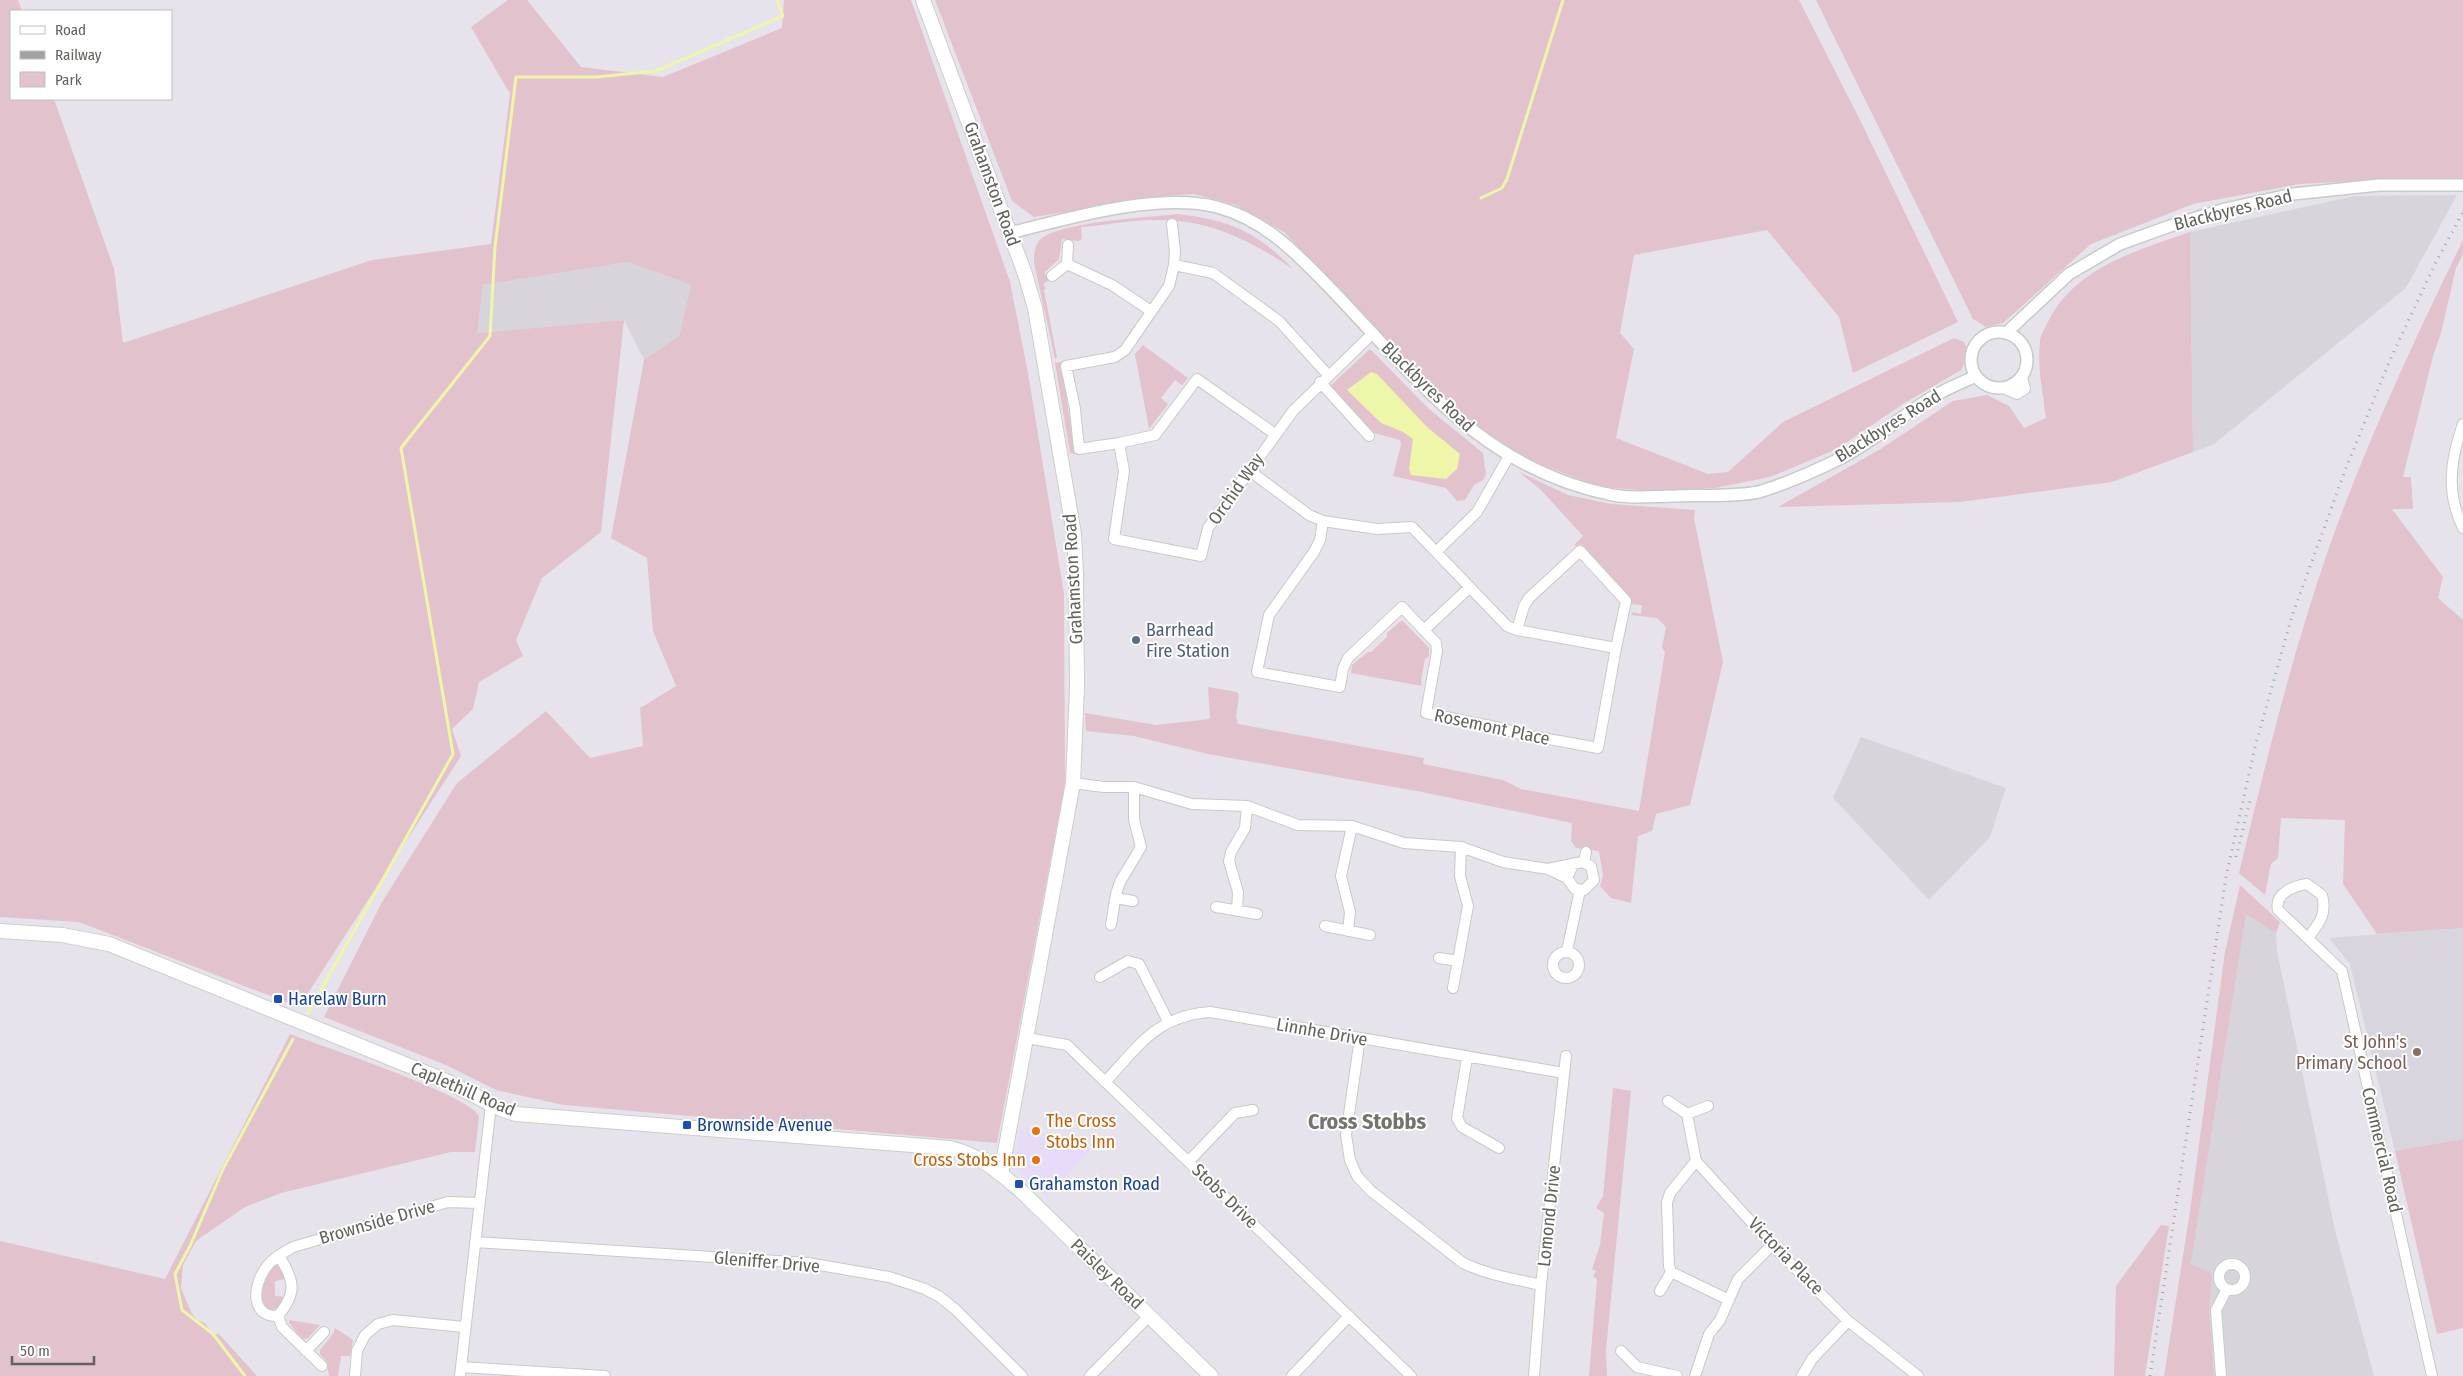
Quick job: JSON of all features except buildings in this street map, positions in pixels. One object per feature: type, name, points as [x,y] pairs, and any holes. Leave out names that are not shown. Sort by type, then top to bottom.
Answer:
[{"type":"main road","name":"Grahamston Road","points":[[923,0],[1033,300],[1074,534],[1077,688],[1073,783],[1001,1174]]},
{"type":"main road","name":"Caplethill Road","points":[[0,931],[62,935],[109,944],[444,1080],[491,1105],[516,1114],[950,1148],[969,1152],[1001,1174]]},
{"type":"main road","name":"Paisley Road","points":[[1001,1174],[1150,1315],[1211,1376]]},
{"type":"street","name":"Blackbyres Road","points":[[2006,333],[2069,274],[2120,244],[2170,226],[2225,209],[2293,194],[2379,185],[2463,185]]},
{"type":"street","name":"Blackbyres Road","points":[[1010,233],[1061,219],[1160,202],[1188,202],[1215,206],[1245,218],[1284,242],[1450,413],[1509,456],[1548,476],[1615,496],[1760,492],[1840,459],[1934,395],[1976,376]]},
{"type":"street","points":[[1172,224],[1175,252],[1169,286],[1125,350],[1115,357],[1066,366],[1075,409],[1079,449],[1120,443],[1155,435],[1197,379],[1275,434]]},
{"type":"street","points":[[1052,276],[1067,264],[1068,245]]},
{"type":"street","points":[[1067,264],[1112,285],[1151,311]]},
{"type":"street","points":[[1174,265],[1213,273],[1279,321],[1370,436]]},
{"type":"street","name":"Orchid Way","points":[[1120,443],[1124,471],[1114,539],[1201,556],[1208,528],[1275,434],[1324,379],[1373,333]]},
{"type":"street","points":[[2006,333],[2022,343],[2026,351],[2026,369],[2016,383],[2003,388],[1990,387],[1976,376],[1971,357],[1974,348],[1988,335],[2006,333]]},
{"type":"street","points":[[2463,424],[2456,442],[2450,477],[2456,514],[2463,528]]},
{"type":"street","points":[[1436,552],[1477,512],[1509,456]]},
{"type":"street","points":[[1250,471],[1309,515],[1323,521],[1377,529],[1412,527],[1504,625],[1517,630],[1616,648],[1626,601],[1580,551],[1529,598],[1524,606],[1517,630]]},
{"type":"street","name":"Rosemont Place","points":[[1323,521],[1320,540],[1314,552],[1268,615],[1257,672],[1340,687],[1343,669],[1348,658],[1402,607],[1436,643],[1437,651],[1426,713],[1505,729],[1516,733],[1598,748],[1616,648]]},
{"type":"street","points":[[1424,630],[1469,588]]},
{"type":"street","points":[[1073,783],[1134,786],[1192,804],[1246,806],[1298,825],[1352,826],[1404,843],[1461,847],[1503,862],[1548,870],[1567,878],[1571,886],[1580,890],[1589,888],[1594,880],[1594,870],[1584,863],[1548,870]]},
{"type":"street","points":[[1111,925],[1123,874],[1141,847],[1134,820],[1134,786]]},
{"type":"street","points":[[1237,911],[1238,892],[1229,861],[1231,852],[1245,828],[1246,806]]},
{"type":"street","points":[[1348,931],[1350,912],[1341,876],[1352,826]]},
{"type":"street","points":[[1453,988],[1468,906],[1460,876],[1461,847]]},
{"type":"street","points":[[1584,863],[1586,852]]},
{"type":"street","points":[[1567,878],[1573,865]]},
{"type":"street","name":"Commercial Road","points":[[2308,938],[2319,923],[2325,908],[2322,894],[2307,884],[2293,886],[2279,898],[2278,910],[2342,971],[2432,1376]]},
{"type":"street","points":[[1567,951],[1580,890]]},
{"type":"street","points":[[1116,898],[1133,901]]},
{"type":"street","points":[[1216,907],[1258,914]]},
{"type":"street","points":[[1325,926],[1370,935]]},
{"type":"street","points":[[1439,958],[1458,961]]},
{"type":"street","points":[[1100,977],[1128,961],[1139,964],[1168,1021]]},
{"type":"street","name":"Linnhe Drive","points":[[1105,1082],[1156,1029],[1168,1021],[1188,1015],[1210,1012],[1467,1058],[1564,1073]]},
{"type":"street","name":"Stobs Drive","points":[[1027,1038],[1067,1045],[1412,1376]]},
{"type":"street","points":[[1360,1038],[1346,1135],[1350,1160],[1357,1176],[1371,1191],[1463,1262],[1475,1268],[1505,1277],[1542,1284]]},
{"type":"street","name":"Lomond Drive","points":[[1534,1376],[1566,1056]]},
{"type":"street","points":[[1467,1058],[1457,1118],[1462,1127],[1499,1148]]},
{"type":"street","points":[[1660,1291],[1671,1272],[1667,1202],[1670,1194],[1696,1161],[1687,1114],[1668,1101]]},
{"type":"street","points":[[491,1105],[460,1371],[605,1376]]},
{"type":"street","points":[[1687,1114],[1708,1106]]},
{"type":"street","points":[[1189,1161],[1235,1113],[1254,1110]]},
{"type":"street","name":"Victoria Place","points":[[1696,1161],[1772,1245],[1848,1321],[1918,1376]]},
{"type":"street","name":"Brownside Drive","points":[[322,1366],[282,1327],[278,1316],[262,1312],[256,1303],[255,1292],[265,1269],[279,1256],[293,1247],[448,1202],[479,1204]]},
{"type":"street","name":"Gleniffer Drive","points":[[475,1242],[808,1263],[889,1277],[926,1289],[940,1297],[956,1310],[1022,1376]]},
{"type":"street","points":[[1695,1376],[1709,1334],[1720,1320],[1727,1299],[1738,1279],[1772,1245]]},
{"type":"street","points":[[278,1316],[290,1302],[293,1291],[290,1272],[279,1256]]},
{"type":"street","points":[[1671,1272],[1727,1299]]},
{"type":"street","points":[[2221,1376],[2216,1310],[2227,1289]]},
{"type":"street","points":[[1090,1376],[1150,1315]]},
{"type":"street","points":[[1292,1376],[1349,1316]]},
{"type":"street","points":[[355,1376],[357,1351],[365,1335],[378,1324],[393,1320],[464,1327]]},
{"type":"street","points":[[1802,1376],[1812,1358],[1848,1321]]},
{"type":"street","points":[[306,1351],[324,1332]]},
{"type":"street","points":[[1621,1351],[1636,1372],[1677,1376]]},
{"type":"shaded area","points":[[2457,195],[2406,288],[2214,444],[2193,452],[2190,232],[2354,196]]},
{"type":"shaded area","points":[[628,262],[691,285],[679,336],[644,360],[624,320],[476,333],[483,285]]},
{"type":"shaded area","points":[[1371,372],[1377,374],[1427,427],[1460,454],[1457,469],[1446,479],[1411,475],[1409,469],[1413,439],[1403,432],[1381,423],[1347,390]]},
{"type":"shaded area","points":[[1861,737],[2006,788],[1990,837],[1929,900],[1833,798]]},
{"type":"shaded area","points":[[2246,913],[2276,933],[2277,951],[2335,1230],[2374,1376],[2214,1376],[2209,1308],[2212,1280],[2191,1264]]},
{"type":"shaded area","name":"St John's Primary School","points":[[2463,928],[2463,1139],[2395,1151],[2350,964],[2329,938]]},
{"type":"shaded area","points":[[1020,1128],[1082,1140],[1091,1150],[1047,1196],[1014,1166]]},
{"type":"green space","points":[[0,0],[18,0],[22,10],[10,10],[10,100],[54,100],[114,269],[123,343],[372,260],[491,244],[510,94],[471,27],[508,0],[527,0],[581,67],[663,77],[782,28],[784,0],[911,0],[1010,282],[1028,373],[1064,594],[1065,784],[997,1143],[564,1105],[496,1090],[446,1065],[324,1017],[382,902],[457,783],[546,711],[590,758],[643,746],[640,708],[676,686],[653,631],[647,558],[611,538],[644,360],[679,336],[691,285],[628,262],[483,285],[477,333],[624,320],[601,532],[542,578],[516,640],[523,656],[479,682],[473,709],[452,729],[461,756],[299,1007],[79,922],[0,917]]},
{"type":"green space","points":[[935,0],[1799,0],[1862,124],[1958,322],[1853,373],[1839,317],[1767,230],[1634,255],[1620,333],[1634,349],[1616,438],[1708,474],[1728,472],[1783,422],[1954,338],[1964,342],[1969,354],[1961,370],[1903,404],[1837,449],[1770,477],[1715,488],[1652,491],[1601,487],[1542,465],[1488,437],[1432,387],[1284,232],[1236,205],[1193,194],[1164,196],[1034,217],[1012,201]]},
{"type":"green space","points":[[1816,0],[2463,0],[2463,180],[2391,179],[2300,184],[2193,204],[2091,244],[2003,323],[1986,327],[1973,319]]},
{"type":"green space","points":[[1178,214],[1213,220],[1242,230],[1267,246],[1293,269],[1262,250],[1230,234],[1197,224],[1151,220],[1081,227],[1082,239],[1078,241],[1062,239],[1059,259],[1044,273],[1049,280],[1043,284],[1046,288],[1044,290],[1057,358],[1055,359],[1034,263],[1037,243],[1048,235],[1063,229],[1127,219]]},
{"type":"green space","points":[[2190,232],[2193,452],[2112,482],[1960,502],[1778,507],[1879,450],[1953,401],[1987,395],[2009,406],[2024,428],[2046,418],[2040,370],[2040,340],[2058,305],[2089,275],[2108,264]]},
{"type":"green space","points":[[2463,240],[2463,254],[2456,268],[2403,477],[2411,477],[2413,509],[2392,509],[2443,577],[2438,598],[2463,620],[2463,928],[2377,934],[2343,884],[2345,820],[2281,818],[2278,858],[2271,864],[2265,895],[2239,873],[2292,665],[2331,542],[2360,465],[2393,389]]},
{"type":"green space","points":[[1143,345],[1188,378],[1182,385],[1175,380],[1161,398],[1168,404],[1149,429],[1135,354]]},
{"type":"green space","points":[[1370,349],[1429,409],[1483,453],[1486,474],[1483,480],[1474,485],[1465,500],[1457,501],[1446,488],[1393,476],[1401,445],[1400,440],[1374,433],[1330,386]]},
{"type":"green space","points":[[1061,362],[1075,454],[1070,453],[1055,363]]},
{"type":"green space","points":[[1519,472],[1568,495],[1611,504],[1695,510],[1694,518],[1723,662],[1690,805],[1656,814],[1652,831],[1638,836],[1631,903],[1611,898],[1600,886],[1603,875],[1599,851],[1576,848],[1571,841],[1572,823],[1422,792],[1208,754],[1134,736],[1086,731],[1085,713],[1156,725],[1210,719],[1208,687],[1237,692],[1239,695],[1236,717],[1238,724],[1424,758],[1423,764],[1503,780],[1521,789],[1639,811],[1665,652],[1662,647],[1666,627],[1657,618],[1631,615],[1633,612],[1641,614],[1642,605],[1630,604],[1631,599],[1581,544],[1577,547],[1574,545],[1583,536],[1541,490]]},
{"type":"green space","points":[[1402,620],[1429,648],[1429,656],[1425,659],[1421,680],[1422,686],[1351,673],[1352,665],[1368,652],[1371,652],[1387,637],[1387,633]]},
{"type":"green space","points":[[2240,885],[2280,922],[2276,933],[2246,914],[2191,1264],[2210,1273],[2212,1280],[2209,1308],[2214,1376],[2164,1376],[2190,1211],[2225,952]]},
{"type":"green space","points":[[290,1034],[392,1071],[469,1107],[479,1116],[475,1152],[451,1152],[281,1193],[245,1207],[196,1241],[183,1265],[181,1288],[191,1312],[197,1320],[205,1323],[213,1334],[219,1334],[257,1376],[0,1376],[0,1241],[165,1279]]},
{"type":"green space","points":[[1613,1088],[1631,1091],[1606,1350],[1607,1376],[1589,1376],[1597,1279],[1593,1276],[1596,1271],[1592,1269],[1600,1245],[1604,1213],[1596,1208],[1603,1196]]},
{"type":"green space","points":[[2463,1139],[2463,1328],[2437,1334],[2395,1151]]},
{"type":"green space","points":[[2161,1225],[2169,1226],[2145,1376],[2114,1376],[2116,1286]]},
{"type":"green space","points":[[275,1265],[281,1267],[285,1279],[275,1281],[275,1296],[285,1297],[279,1308],[270,1309],[264,1307],[262,1294],[266,1277]]},
{"type":"green space","points":[[289,1320],[320,1325],[308,1338],[302,1339],[289,1323]]},
{"type":"green space","points":[[335,1328],[353,1340],[350,1356],[341,1356],[338,1376],[329,1376],[327,1362],[320,1354],[320,1350],[333,1334]]},
{"type":"waterway","points":[[308,1013],[453,754],[401,448],[490,336],[495,247],[516,77],[597,77],[656,71],[783,16],[777,0]]},
{"type":"waterway","points":[[1481,198],[1502,188],[1507,179],[1563,0]]},
{"type":"waterway","points":[[245,1376],[213,1334],[182,1310],[175,1274],[190,1246],[223,1169],[293,1039]]},
{"type":"railway","points":[[2150,1376],[2226,877],[2255,747],[2292,616],[2346,468],[2390,360],[2435,264],[2463,212]]},
{"type":"railway","points":[[2236,857],[2251,797]]},
{"type":"place","name":"Barrhead Fire Station","points":[[1136,640]]},
{"type":"place","name":"Harelaw Burn","points":[[278,999]]},
{"type":"place","name":"St John's Primary School","points":[[2417,1052]]},
{"type":"place","name":"Brownside Avenue","points":[[687,1125]]},
{"type":"place","name":"The Cross Stobs Inn","points":[[1036,1131]]},
{"type":"place","name":"Cross Stobs Inn","points":[[1036,1160]]},
{"type":"place","name":"Grahamston Road","points":[[1019,1184]]},
{"type":"district","name":"Cross Stobbs","points":[[1367,1121]]}]
